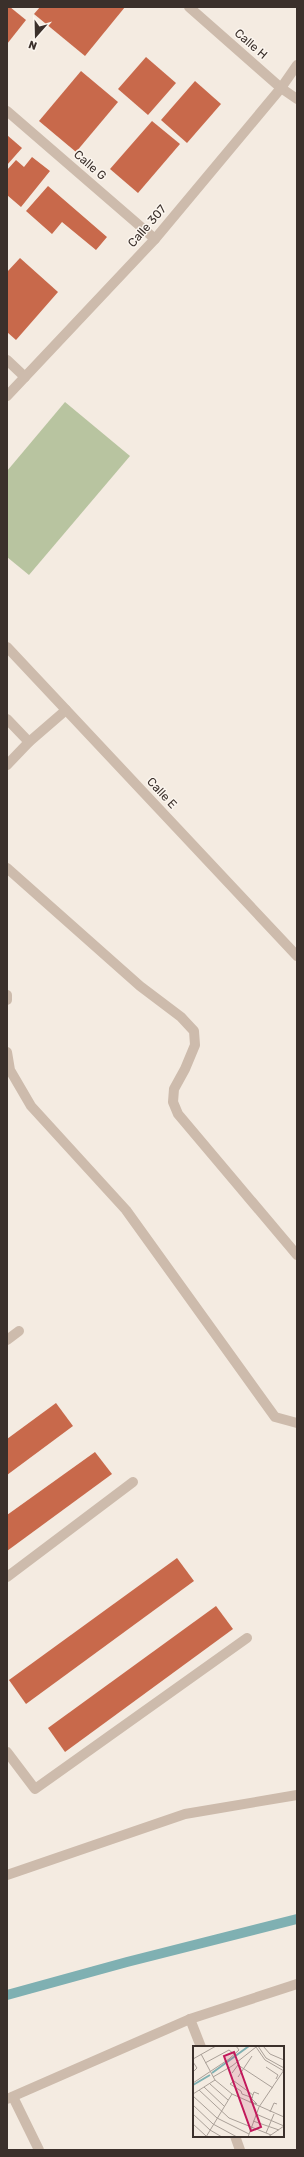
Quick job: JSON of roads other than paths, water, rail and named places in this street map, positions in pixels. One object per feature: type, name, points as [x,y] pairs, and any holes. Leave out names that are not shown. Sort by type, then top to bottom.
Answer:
[{"type":"street","name":"Calle H","points":[[189,7],[281,88],[297,99]]},
{"type":"street","name":"Calle 307","points":[[7,396],[155,239],[281,88],[297,65]]},
{"type":"street","name":"Calle G","points":[[7,111],[155,239]]},
{"type":"street","points":[[7,360],[25,376]]},
{"type":"street","name":"Calle E","points":[[7,647],[297,956]]},
{"type":"street","points":[[7,765],[29,742],[66,710]]},
{"type":"street","points":[[7,719],[29,742]]},
{"type":"street","points":[[7,868],[140,986],[181,1017],[194,1031],[195,1045],[174,1090],[173,1102],[178,1114],[297,1254]]},
{"type":"street","points":[[7,995],[7,1000]]},
{"type":"street","points":[[7,1052],[10,1070],[31,1106],[126,1210],[275,1417],[297,1423]]},
{"type":"street","points":[[7,1340],[19,1331]]},
{"type":"street","points":[[7,1577],[133,1482]]},
{"type":"street","points":[[7,1752],[35,1789],[247,1638]]},
{"type":"street","points":[[7,1875],[185,1814],[297,1795]]},
{"type":"street","points":[[39,2150],[10,2098],[190,2019],[297,1984]]},
{"type":"street","points":[[190,2019],[201,2046]]},
{"type":"street","points":[[235,2137],[240,2150]]},
{"type":"waterway","points":[[7,1995],[127,1962],[297,1919]]}]
